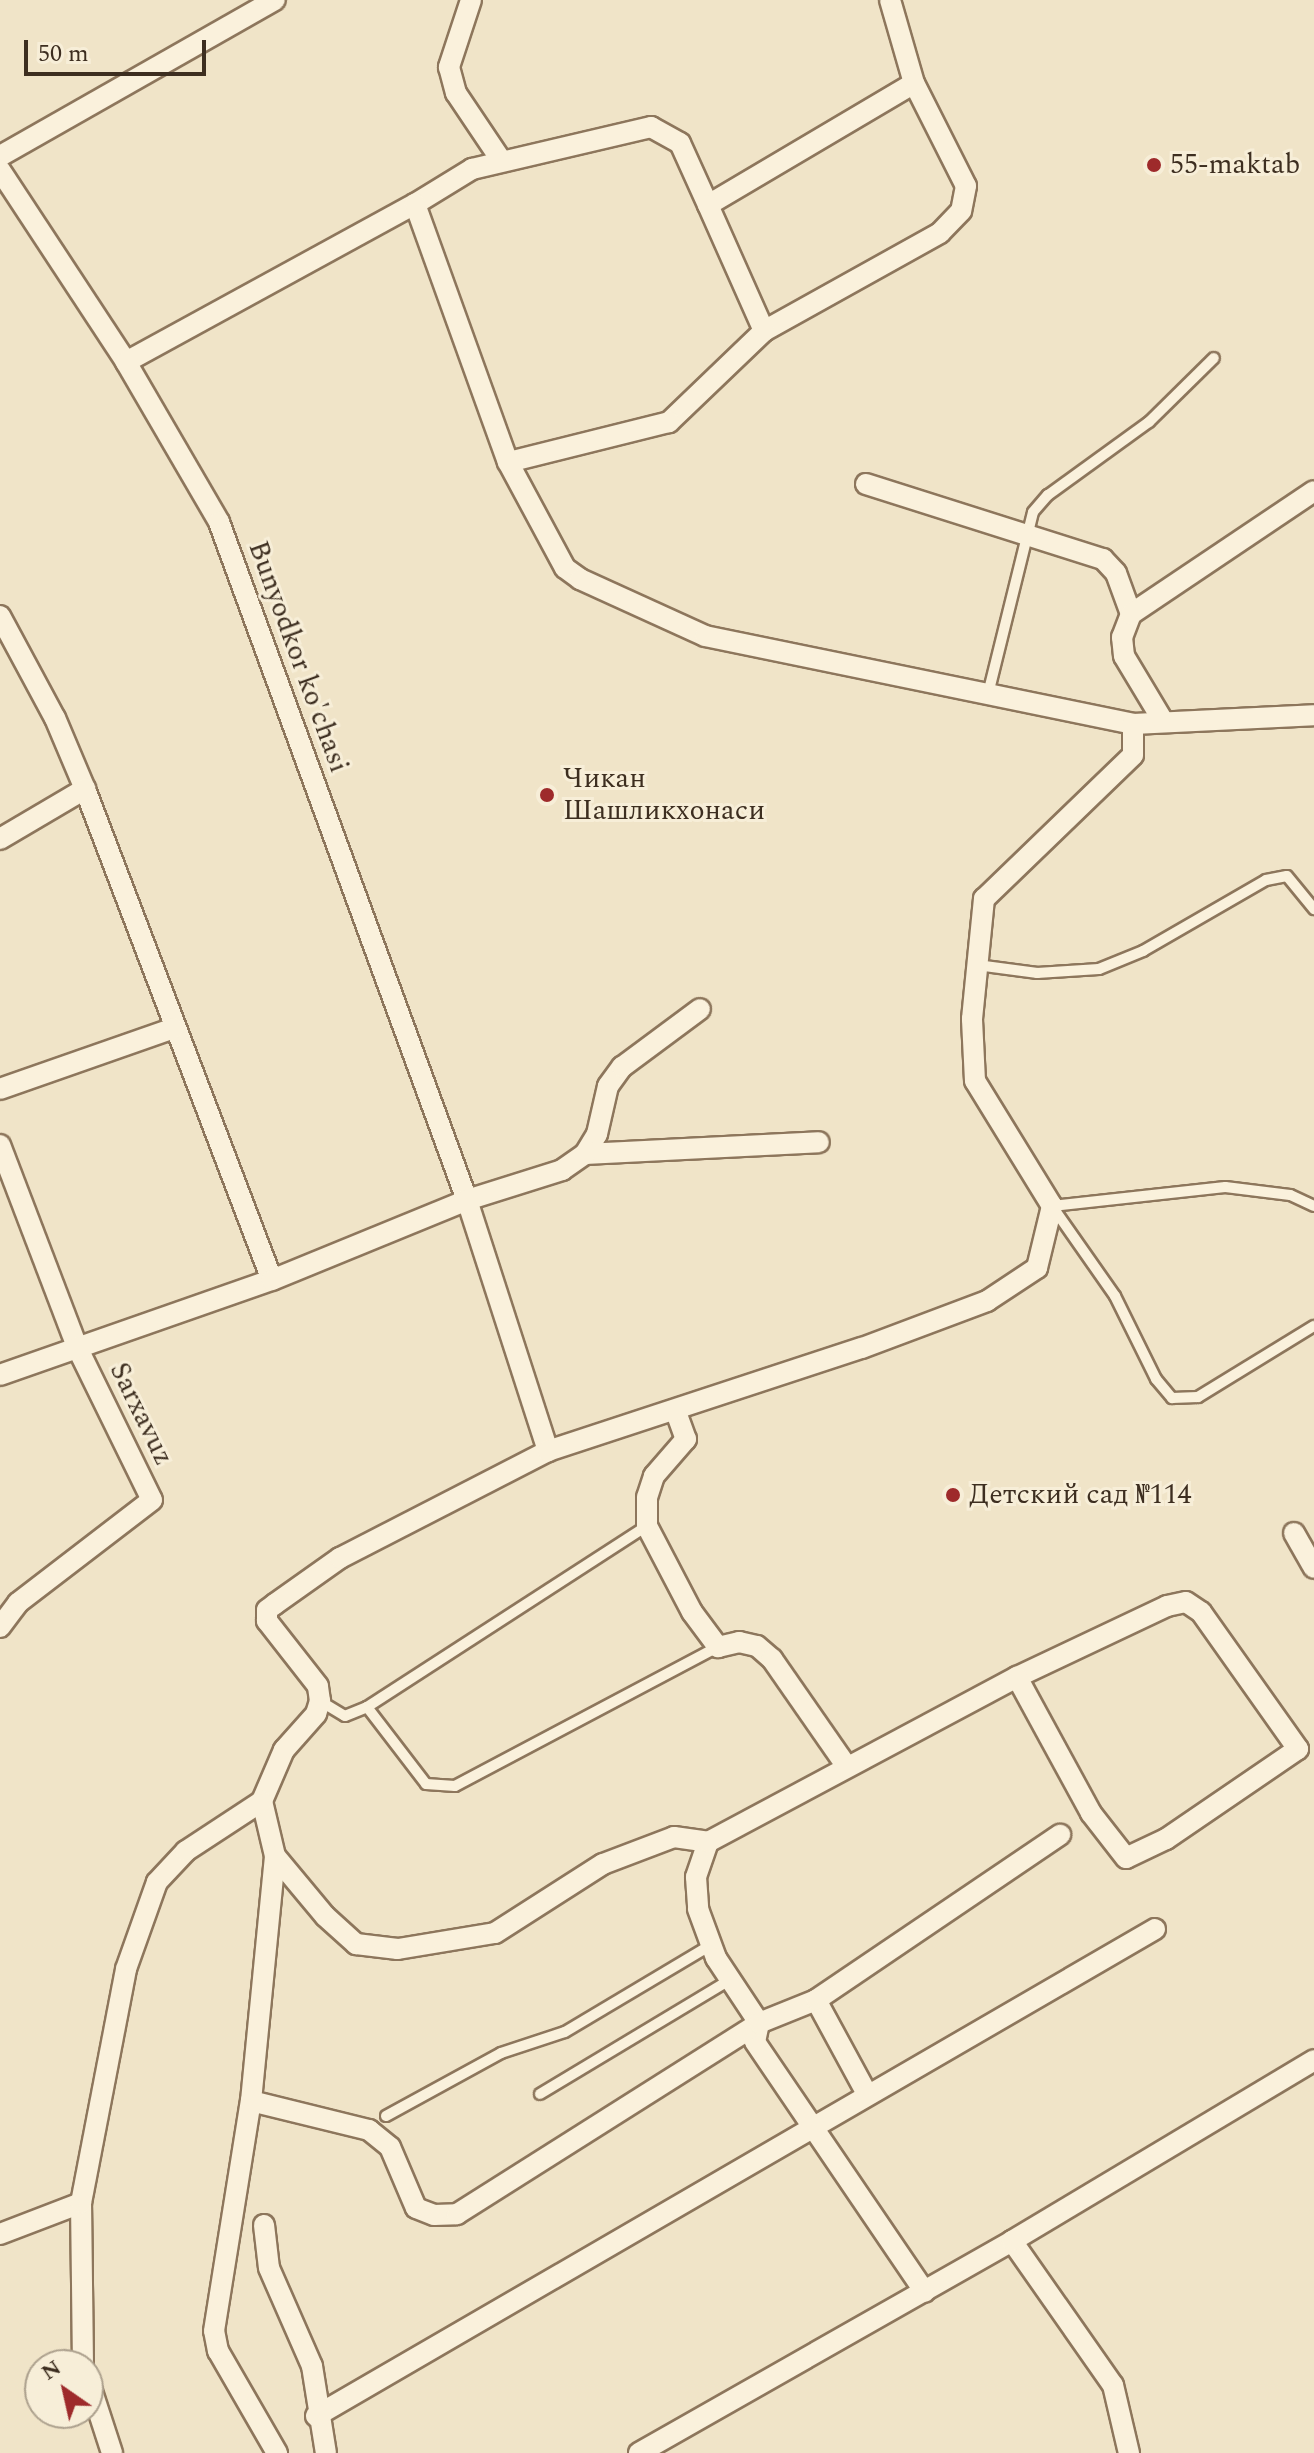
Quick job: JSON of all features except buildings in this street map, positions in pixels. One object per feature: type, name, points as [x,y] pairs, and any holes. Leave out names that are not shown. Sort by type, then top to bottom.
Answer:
[{"type":"street","points":[[0,156],[275,0]]},
{"type":"street","points":[[471,0],[449,67],[456,93],[501,160]]},
{"type":"street","points":[[508,462],[669,422],[764,331],[940,233],[961,211],[966,186],[914,83],[890,0]]},
{"type":"street","points":[[708,205],[914,83]]},
{"type":"street","points":[[126,362],[415,204],[472,169],[651,127],[680,143],[764,331]]},
{"type":"street","name":"Bunyodkor ko'chasi","points":[[0,170],[126,362],[219,522],[467,1200],[548,1451]]},
{"type":"street","points":[[415,204],[508,462],[565,568],[580,579],[705,636],[1133,724],[1314,715]]},
{"type":"street","points":[[866,484],[1103,559],[1116,573],[1131,614]]},
{"type":"street","points":[[1163,721],[1124,656],[1122,637],[1131,614],[1314,491]]},
{"type":"street","points":[[0,616],[55,718],[85,789],[272,1280]]},
{"type":"street","points":[[83,2349],[81,2203],[126,1969],[157,1882],[186,1851],[262,1801],[284,1750],[316,1714],[320,1701],[318,1686],[267,1621],[267,1610],[340,1558],[548,1451],[676,1412],[987,1301],[1037,1268],[1052,1206],[975,1081],[972,1019],[984,899],[1133,755],[1133,724]]},
{"type":"street","points":[[0,839],[85,789]]},
{"type":"street","points":[[0,1375],[272,1280],[467,1200],[562,1170],[585,1154],[597,1134],[608,1086],[622,1067],[700,1009]]},
{"type":"street","points":[[0,1089],[174,1028]]},
{"type":"street","points":[[585,1154],[819,1142]]},
{"type":"street","points":[[0,1145],[77,1347]]},
{"type":"street","name":"Sarxavuz","points":[[0,1627],[18,1603],[152,1500],[77,1347]]},
{"type":"street","points":[[676,1412],[686,1439],[654,1476],[647,1497],[647,1526],[692,1612],[718,1647],[748,1644],[772,1659],[847,1767]]},
{"type":"street","points":[[1294,1533],[1314,1568]]},
{"type":"street","points":[[275,1856],[325,1916],[356,1944],[398,1949],[495,1933],[603,1864],[674,1837],[708,1842],[1017,1677],[1167,1606],[1186,1602],[1201,1612],[1306,1746],[1166,1839],[1126,1858],[1091,1813],[1017,1677]]},
{"type":"street","points":[[262,1801],[275,1856],[251,2101],[214,2331],[218,2351],[277,2453]]},
{"type":"street","points":[[251,2101],[369,2130],[390,2147],[416,2208],[434,2215],[457,2214],[759,2023],[816,2000],[1060,1835]]},
{"type":"street","points":[[708,1842],[696,1877],[698,1909],[711,1945],[759,2023],[755,2042],[810,2129],[925,2292]]},
{"type":"street","points":[[316,2416],[1155,1929]]},
{"type":"street","points":[[816,2000],[867,2094]]},
{"type":"street","points":[[639,2453],[925,2292],[1314,2060]]},
{"type":"street","points":[[0,2234],[81,2203]]},
{"type":"street","points":[[264,2225],[269,2268],[312,2366],[316,2416],[326,2453]]},
{"type":"street","points":[[1012,2241],[1113,2385],[1129,2453]]},
{"type":"street","points":[[104,2428],[112,2453]]},
{"type":"lane","points":[[988,694],[1033,512],[1048,495],[1149,422],[1214,358]]},
{"type":"lane","points":[[977,965],[1037,973],[1099,969],[1143,951],[1266,880],[1287,876],[1314,909]]},
{"type":"lane","points":[[1314,1206],[1290,1195],[1225,1187],[1052,1206],[1115,1296],[1156,1379],[1172,1398],[1198,1397],[1314,1326]]},
{"type":"lane","points":[[320,1701],[345,1716],[367,1707],[647,1526]]},
{"type":"lane","points":[[367,1707],[426,1784],[455,1786],[718,1647]]},
{"type":"lane","points":[[386,2116],[501,2053],[565,2032],[711,1945]]},
{"type":"lane","points":[[540,2094],[730,1980]]},
{"type":"place","name":"55-maktab","points":[[1154,165]]},
{"type":"place","name":"Чикан Шашликхонаси","points":[[547,795]]},
{"type":"place","name":"Детский сад №114","points":[[953,1495]]}]
